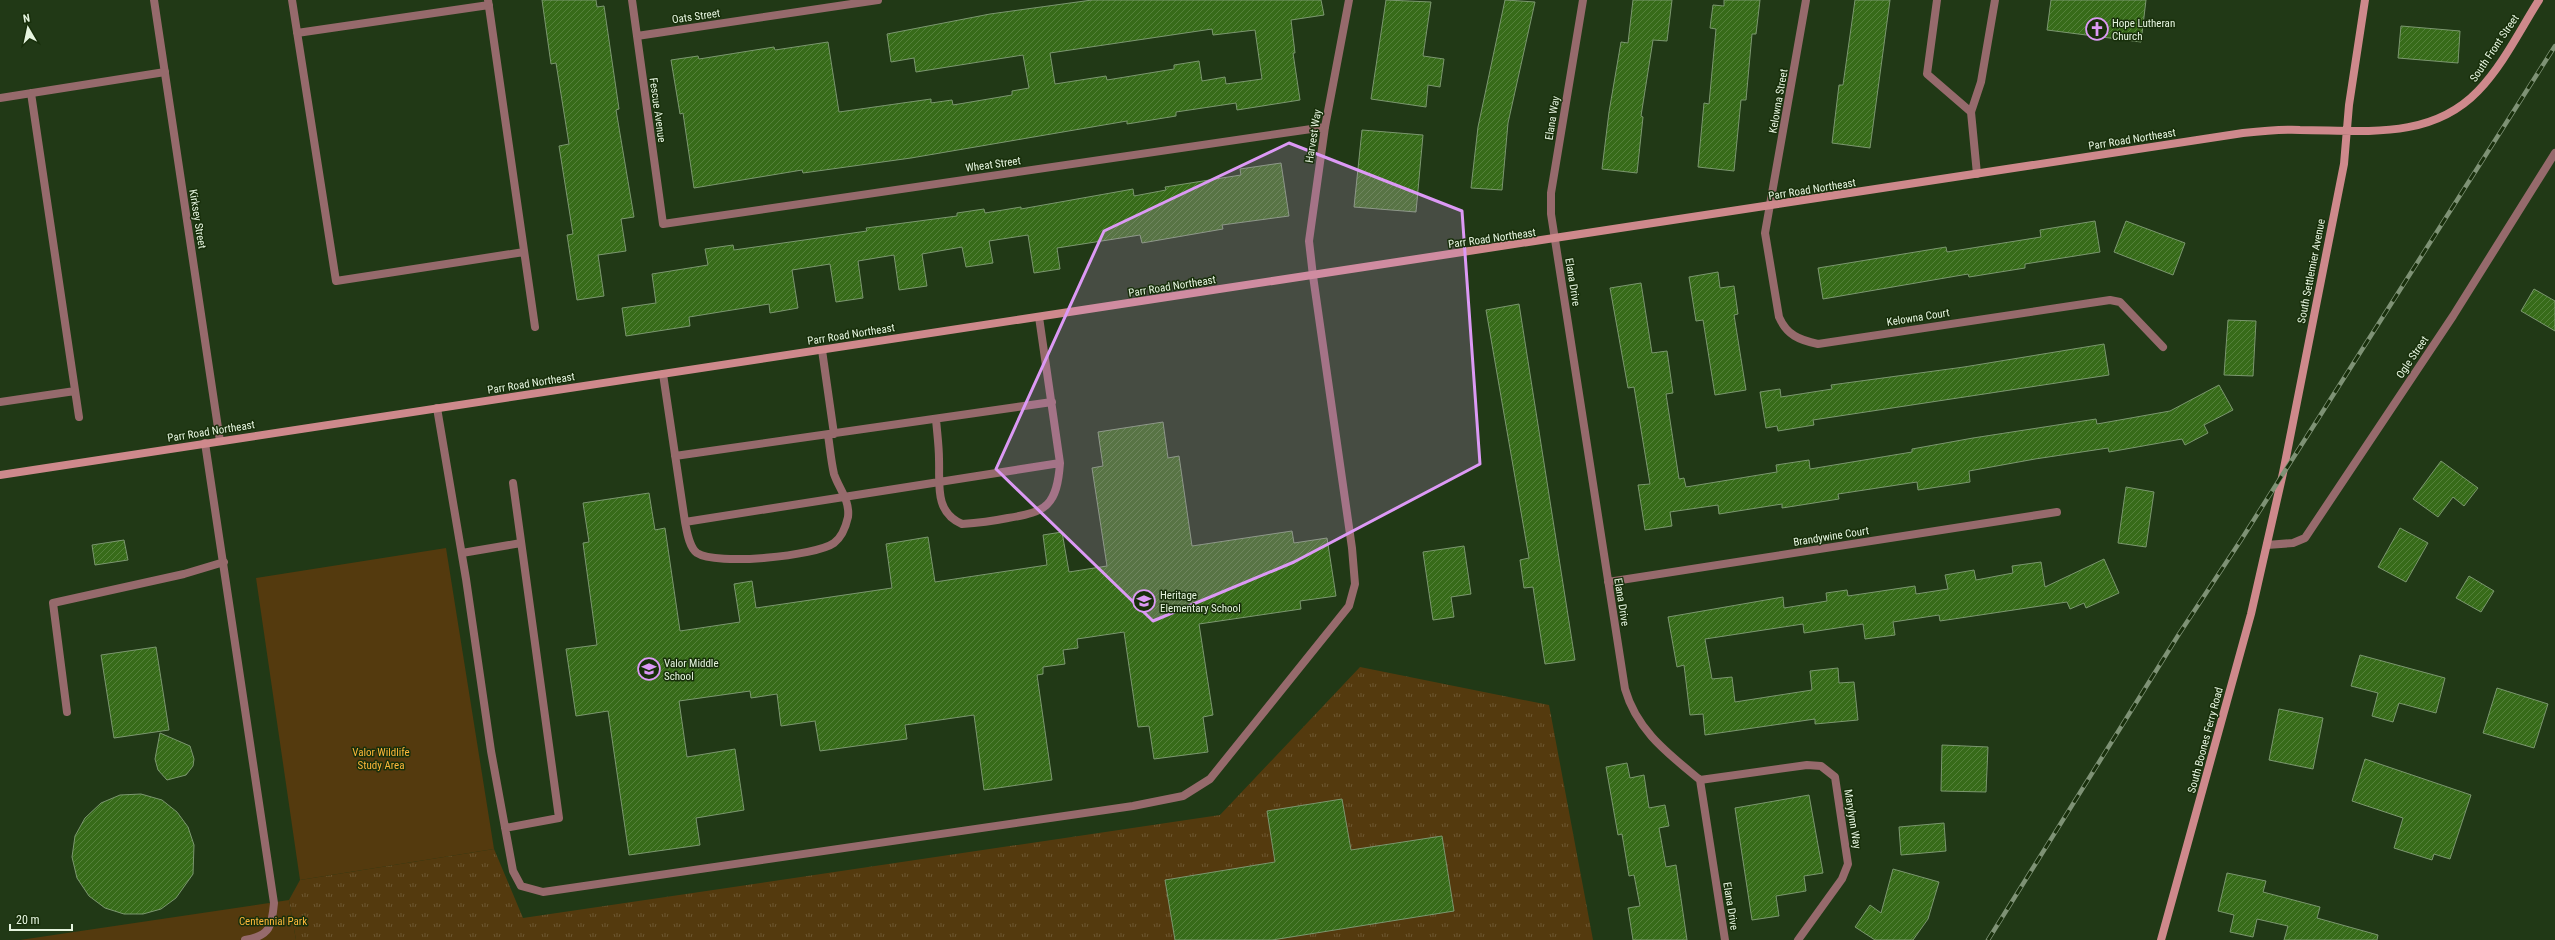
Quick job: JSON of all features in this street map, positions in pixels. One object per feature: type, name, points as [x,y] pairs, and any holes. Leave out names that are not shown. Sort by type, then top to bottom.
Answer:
[{"type":"main road","name":"South Settlemier Avenue","points":[[2267,545],[2344,164],[2365,0]]},
{"type":"main road","name":"South Front Street","points":[[2347,132],[2404,130],[2423,124],[2460,105],[2478,91],[2493,73],[2539,0]]},
{"type":"main road","name":"Parr Road Northeast","points":[[0,475],[1556,239],[2243,133],[2292,130],[2347,132]]},
{"type":"main road","name":"South Boones Ferry Road","points":[[2161,940],[2251,614],[2267,545]]},
{"type":"street","name":"Kirksey Street","points":[[154,0],[220,441]]},
{"type":"street","points":[[292,0],[336,281],[524,252]]},
{"type":"street","name":"Fescue Avenue","points":[[632,0],[663,224]]},
{"type":"street","name":"Oats Street","points":[[637,36],[878,0]]},
{"type":"street","name":"Harvest Way","points":[[437,408],[462,553],[491,751],[513,871],[521,886],[543,892],[1133,806],[1183,796],[1210,779],[1349,606],[1355,584],[1309,241],[1325,127],[1349,0]]},
{"type":"street","name":"Elana Way","points":[[1556,239],[1551,193],[1582,0]]},
{"type":"street","name":"Kelowna Street","points":[[1770,206],[1806,0]]},
{"type":"street","points":[[1937,0],[1927,74],[1971,112]]},
{"type":"street","points":[[1977,174],[1971,112],[1981,82],[1995,0]]},
{"type":"street","points":[[297,33],[488,3],[535,327]]},
{"type":"street","points":[[0,98],[165,72]]},
{"type":"street","points":[[31,93],[79,417]]},
{"type":"street","name":"Wheat Street","points":[[663,224],[1325,127]]},
{"type":"street","name":"Ogle Street","points":[[2267,545],[2293,543],[2305,538],[2453,316],[2555,153]]},
{"type":"street","name":"Kelowna Court","points":[[1770,206],[1765,233],[1779,317],[1784,328],[1793,336],[1804,341],[1818,344],[2110,300],[2120,302],[2163,347]]},
{"type":"street","name":"Elana Drive","points":[[1556,239],[1622,674],[1630,706],[1652,738],[1700,780],[1725,940]]},
{"type":"street","points":[[936,419],[940,458],[937,483],[945,512],[952,520],[962,524],[1034,514],[1047,506],[1055,494],[1060,463],[1039,317]]},
{"type":"street","points":[[663,374],[689,540],[696,552],[710,558],[730,561],[763,558],[833,544],[843,533],[848,516],[846,497],[834,474],[822,350]]},
{"type":"street","points":[[0,402],[75,391]]},
{"type":"street","points":[[675,456],[1052,402]]},
{"type":"street","points":[[206,443],[274,903],[269,928],[262,936],[245,940]]},
{"type":"street","points":[[685,522],[1060,463]]},
{"type":"street","points":[[505,828],[559,818],[513,483]]},
{"type":"street","name":"Brandywine Court","points":[[1608,582],[2057,512]]},
{"type":"street","points":[[462,553],[521,543]]},
{"type":"street","points":[[67,712],[53,603],[184,574],[224,562]]},
{"type":"street","name":"Marylynn Way","points":[[1700,780],[1807,765],[1821,766],[1835,777],[1848,855],[1846,871],[1798,940]]},
{"type":"highlighted area","points":[[1289,143],[1462,211],[1480,464],[1294,562],[1153,621],[996,469],[1104,231]]},
{"type":"green space","name":"Valor Wildlife Study Area","points":[[446,548],[494,849],[300,880],[256,578]]},
{"type":"green space","points":[[1360,667],[1549,705],[1593,940],[296,940],[289,900],[300,880],[494,849],[523,918],[1220,815]]},
{"type":"green space","name":"Centennial Park","points":[[289,900],[296,940],[20,940]]},
{"type":"building","points":[[542,0],[596,0],[597,7],[604,6],[619,109],[616,110],[634,217],[621,219],[626,251],[598,255],[604,296],[577,300],[567,235],[573,234],[559,146],[569,144],[556,63],[551,64]]},
{"type":"building","points":[[1092,0],[1321,0],[1324,15],[1291,20],[1295,53],[1293,53],[1300,100],[1237,110],[1236,103],[1176,112],[1176,116],[1127,124],[1127,121],[911,158],[803,173],[802,170],[694,188],[683,113],[680,114],[671,60],[698,56],[699,59],[774,47],[775,50],[828,42],[839,112],[931,99],[931,103],[952,100],[953,105],[1012,95],[1012,91],[1029,88],[1023,55],[916,72],[914,58],[891,62],[887,34],[990,14]],"holes":[[[1212,29],[1213,35],[1255,30],[1262,79],[1226,84],[1225,77],[1202,81],[1199,61],[1174,65],[1174,69],[1107,80],[1106,76],[1055,84],[1050,53]]]},
{"type":"building","points":[[1386,0],[1431,2],[1423,56],[1444,59],[1440,87],[1428,85],[1426,107],[1371,99]]},
{"type":"building","points":[[1505,0],[1535,2],[1508,123],[1502,190],[1471,188],[1478,127]]},
{"type":"building","points":[[1633,0],[1672,0],[1667,41],[1653,40],[1641,116],[1643,117],[1637,173],[1602,169],[1609,112],[1621,42],[1628,43]]},
{"type":"building","points":[[1724,0],[1760,0],[1756,34],[1752,34],[1746,100],[1741,100],[1734,171],[1698,167],[1704,103],[1709,104],[1716,29],[1710,28],[1713,5],[1724,6]]},
{"type":"building","points":[[1855,0],[1890,0],[1870,148],[1832,143],[1839,85],[1843,85]]},
{"type":"building","points":[[2051,0],[2146,0],[2141,42],[2047,30]]},
{"type":"building","points":[[2401,26],[2460,31],[2458,63],[2398,58]]},
{"type":"building","points":[[1362,130],[1423,135],[1416,212],[1354,207]]},
{"type":"building","points":[[1281,163],[1289,216],[1222,225],[1223,229],[1142,243],[1140,235],[1057,248],[1060,269],[1034,273],[1028,235],[989,241],[993,263],[966,267],[962,247],[922,254],[927,286],[899,290],[894,255],[858,261],[863,298],[836,302],[830,264],[792,270],[798,308],[770,313],[769,304],[689,317],[690,326],[626,336],[622,308],[656,303],[652,274],[708,265],[705,249],[733,245],[734,250],[867,231],[866,228],[957,216],[957,213],[984,209],[985,213],[1021,207],[1021,209],[1133,189],[1134,196],[1166,190],[1165,187],[1241,175],[1240,169]]},
{"type":"building","points":[[2095,221],[2100,252],[2025,264],[2025,268],[1969,277],[1968,274],[1823,299],[1818,268],[1946,247],[1947,252],[2041,237],[2040,230]]},
{"type":"building","points":[[2126,221],[2185,243],[2173,275],[2114,252]]},
{"type":"building","points":[[1718,272],[1720,288],[1734,286],[1738,314],[1734,315],[1746,390],[1715,395],[1703,320],[1696,321],[1689,277]]},
{"type":"building","points":[[1641,283],[1652,353],[1667,351],[1673,393],[1666,394],[1679,479],[1684,478],[1686,487],[1777,472],[1776,465],[1809,460],[1810,469],[1912,452],[1912,449],[1973,438],[2096,419],[2097,424],[2170,411],[2219,385],[2233,410],[2204,425],[2208,433],[2185,445],[2182,439],[2109,452],[2108,448],[2035,459],[1969,471],[1970,482],[1918,490],[1917,482],[1838,494],[1839,499],[1782,508],[1782,504],[1719,514],[1718,505],[1670,512],[1672,526],[1645,530],[1638,485],[1650,484],[1634,387],[1628,388],[1610,288]]},
{"type":"building","points":[[2534,289],[2555,301],[2555,331],[2521,311]]},
{"type":"building","points":[[1519,304],[1575,660],[1545,664],[1533,587],[1524,588],[1520,560],[1529,558],[1486,310]]},
{"type":"building","points":[[2228,320],[2256,321],[2253,376],[2224,375]]},
{"type":"building","points":[[2104,344],[2109,375],[1813,420],[1814,425],[1778,431],[1777,426],[1766,428],[1760,392],[1780,389],[1781,397],[1832,389],[1831,385],[1964,367]]},
{"type":"building","points":[[1163,422],[1168,458],[1179,456],[1192,546],[1292,531],[1294,543],[1327,538],[1336,596],[1300,601],[1301,609],[1199,624],[1213,715],[1203,717],[1208,752],[1154,759],[1149,726],[1138,727],[1124,632],[1077,639],[1078,648],[1063,650],[1065,664],[1043,667],[1043,674],[1037,675],[1052,780],[984,790],[974,715],[905,725],[907,739],[820,751],[815,721],[781,726],[777,694],[751,698],[750,691],[679,701],[687,757],[735,749],[744,810],[696,818],[700,845],[629,855],[608,711],[576,716],[566,649],[597,645],[583,543],[589,542],[583,503],[649,493],[655,530],[665,528],[680,631],[740,622],[734,584],[752,581],[756,608],[892,588],[886,544],[928,537],[935,582],[1047,565],[1043,535],[1062,532],[1069,572],[1107,566],[1092,468],[1103,466],[1098,432]]},
{"type":"building","points":[[2441,461],[2478,488],[2464,506],[2453,497],[2438,517],[2413,499]]},
{"type":"building","points":[[2126,487],[2154,492],[2146,547],[2118,543]]},
{"type":"building","points":[[2400,528],[2428,543],[2406,582],[2378,567]]},
{"type":"building","points":[[124,540],[128,560],[95,565],[92,545]]},
{"type":"building","points":[[1464,546],[1471,594],[1451,597],[1454,617],[1433,620],[1423,552]]},
{"type":"building","points":[[2104,559],[2119,593],[2086,608],[2084,603],[2070,609],[2067,602],[1940,621],[1939,615],[1893,622],[1895,635],[1865,639],[1863,624],[1804,633],[1803,624],[1705,639],[1712,679],[1732,677],[1735,702],[1812,690],[1810,671],[1838,668],[1839,683],[1854,682],[1858,720],[1815,724],[1815,719],[1705,735],[1703,714],[1690,715],[1684,665],[1677,667],[1668,617],[1783,597],[1784,608],[1827,601],[1826,593],[1847,590],[1848,596],[1915,586],[1916,594],[1948,589],[1945,575],[1974,570],[1976,580],[2013,573],[2012,566],[2041,562],[2045,587]]},
{"type":"building","points":[[2469,576],[2494,591],[2481,612],[2456,598]]},
{"type":"building","points":[[156,647],[169,730],[114,738],[101,655]]},
{"type":"building","points":[[2360,655],[2445,678],[2436,713],[2399,703],[2393,722],[2372,716],[2378,693],[2351,686]]},
{"type":"building","points":[[2497,688],[2548,704],[2534,748],[2483,733]]},
{"type":"building","points":[[2279,709],[2323,718],[2313,769],[2269,760]]},
{"type":"building","points":[[160,733],[190,746],[194,759],[193,766],[186,775],[167,780],[158,770],[155,759]]},
{"type":"building","points":[[1942,745],[1988,747],[1986,792],[1941,791]]},
{"type":"building","points":[[2365,759],[2471,795],[2450,859],[2434,854],[2432,860],[2394,848],[2403,818],[2352,801]]},
{"type":"building","points":[[1627,763],[1630,778],[1644,775],[1649,808],[1665,805],[1669,826],[1659,828],[1666,867],[1676,865],[1687,940],[1633,940],[1628,908],[1640,906],[1634,875],[1629,876],[1622,834],[1618,835],[1606,767]]},
{"type":"building","points":[[141,794],[162,800],[177,812],[188,827],[194,845],[193,874],[176,898],[161,909],[143,914],[124,914],[105,908],[89,896],[77,878],[72,857],[75,836],[85,818],[101,803],[120,795]]},
{"type":"building","points":[[1809,795],[1823,873],[1804,876],[1806,891],[1776,896],[1779,916],[1752,920],[1735,808]]},
{"type":"building","points":[[1342,799],[1351,850],[1442,836],[1454,911],[1272,940],[1175,940],[1165,880],[1275,862],[1267,811]]},
{"type":"building","points":[[1944,823],[1946,851],[1901,855],[1899,827]]},
{"type":"building","points":[[1893,869],[1939,882],[1928,919],[1913,940],[1875,940],[1855,927],[1870,905],[1881,913]]},
{"type":"building","points":[[2227,873],[2266,881],[2263,892],[2320,907],[2317,918],[2378,935],[2377,940],[2284,940],[2288,926],[2257,919],[2253,937],[2230,932],[2234,915],[2218,911]]},
{"type":"railway","points":[[1988,940],[2179,634],[2241,540],[2555,46]]},
{"type":"place","name":"Hope Lutheran Church","points":[[2097,29]]},
{"type":"place","name":"Heritage Elementary School","points":[[1144,601]]},
{"type":"place","name":"Valor Middle School","points":[[649,669]]}]
